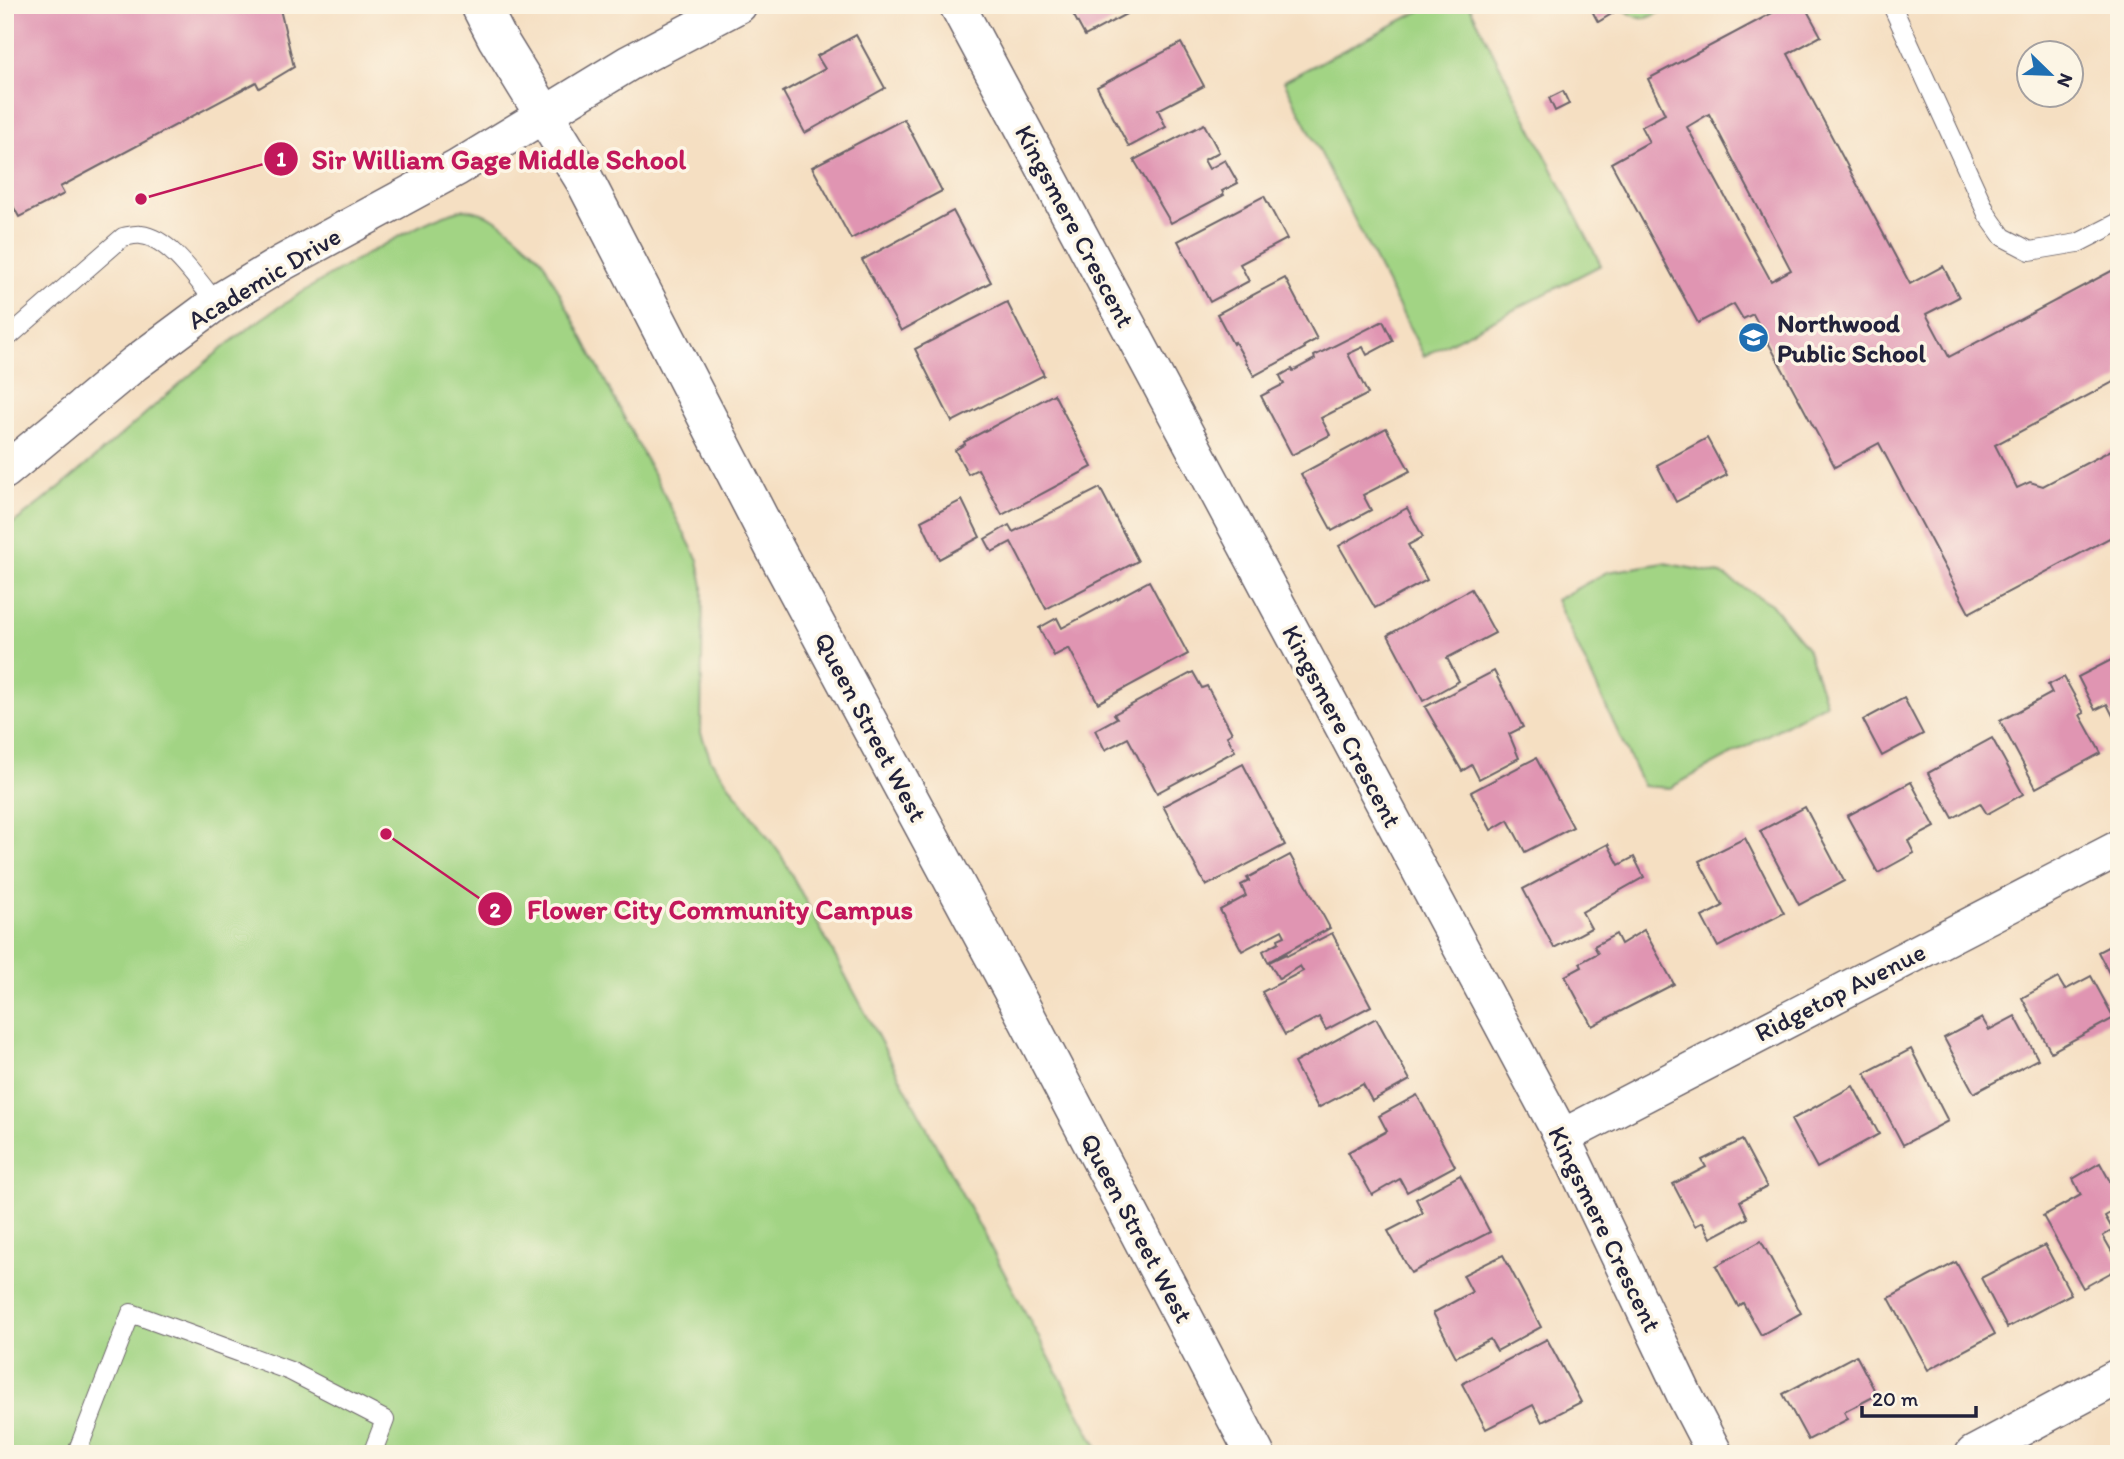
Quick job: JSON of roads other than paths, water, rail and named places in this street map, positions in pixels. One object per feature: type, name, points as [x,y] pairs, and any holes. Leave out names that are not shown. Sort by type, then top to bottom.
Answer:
[{"type":"main road","name":"Queen Street West","points":[[480,5],[585,181],[775,549],[1017,999],[1255,1454]]},
{"type":"street","name":"Academic Drive","points":[[5,471],[134,364],[216,303],[282,263],[457,168],[629,63],[739,5]]},
{"type":"street","name":"Kingsmere Crescent","points":[[957,5],[1562,1137],[1685,1396],[1716,1454]]},
{"type":"street","name":"Ridgetop Avenue","points":[[1562,1137],[2119,848]]},
{"type":"street","points":[[1973,1454],[2119,1376]]},
{"type":"lane","points":[[1894,5],[1893,8],[1988,216],[2003,237],[2030,251],[2048,250],[2078,243],[2119,222]]},
{"type":"lane","points":[[5,340],[124,237],[141,235],[160,242],[177,256],[216,303]]},
{"type":"lane","points":[[81,1454],[79,1447],[131,1312],[290,1371],[385,1420],[372,1454]]},
{"type":"place","name":"Sir William Gage Middle School","points":[[141,199]]},
{"type":"place","name":"Northwood Public School","points":[[1754,338]]},
{"type":"place","name":"Flower City Community Campus","points":[[386,834]]}]
